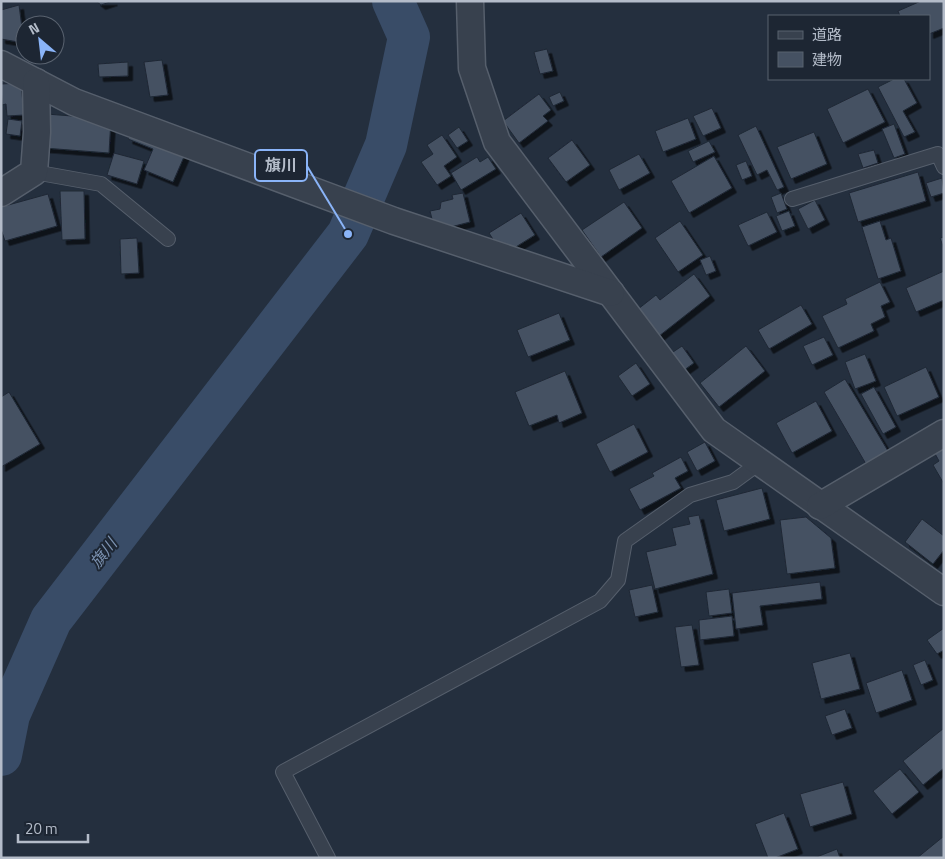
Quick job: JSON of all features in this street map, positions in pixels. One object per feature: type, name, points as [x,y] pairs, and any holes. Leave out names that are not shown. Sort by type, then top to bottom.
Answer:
[{"type":"street","points":[[470,1],[472,68],[497,142],[714,430],[944,592]]},
{"type":"street","points":[[1,64],[74,102],[394,221],[611,293]]},
{"type":"street","points":[[1,193],[34,172],[37,132],[36,82]]},
{"type":"street","points":[[820,506],[944,433]]},
{"type":"lane","points":[[792,199],[938,154],[944,167]]},
{"type":"lane","points":[[34,172],[102,184],[168,240]]},
{"type":"lane","points":[[328,858],[283,772],[600,601],[618,580],[625,541],[690,495],[732,482],[759,463]]},
{"type":"building","points":[[96,1],[113,1],[101,5]]},
{"type":"building","points":[[921,1],[944,1],[944,28],[930,34],[930,15],[900,15],[898,11]]},
{"type":"building","points":[[19,5],[20,15],[15,15],[15,41],[1,39],[1,10]]},
{"type":"building","points":[[547,49],[553,71],[540,74],[534,52]]},
{"type":"building","points":[[162,60],[168,95],[150,97],[144,62]]},
{"type":"building","points":[[128,62],[128,76],[99,77],[98,64]]},
{"type":"building","points":[[892,80],[905,80],[917,103],[903,111],[915,132],[904,137],[878,87]]},
{"type":"building","points":[[21,83],[24,115],[7,116],[6,104],[2,105],[1,84]]},
{"type":"building","points":[[868,89],[885,122],[843,143],[827,109]]},
{"type":"building","points":[[560,92],[564,101],[553,106],[549,97]]},
{"type":"building","points":[[539,94],[551,110],[543,116],[548,121],[519,143],[503,121]]},
{"type":"building","points":[[712,108],[721,128],[703,136],[693,116]]},
{"type":"building","points":[[46,114],[111,119],[109,153],[44,148]]},
{"type":"building","points":[[688,118],[696,139],[663,152],[655,131]]},
{"type":"building","points":[[8,119],[22,121],[20,136],[6,134]]},
{"type":"building","points":[[894,124],[905,154],[894,158],[882,129]]},
{"type":"building","points":[[756,126],[784,187],[777,190],[767,170],[757,175],[738,135]]},
{"type":"building","points":[[459,127],[468,141],[457,148],[448,135]]},
{"type":"building","points":[[132,128],[187,150],[173,182],[144,170],[153,149],[128,139]]},
{"type":"building","points":[[814,132],[827,164],[791,179],[777,147]]},
{"type":"building","points":[[442,135],[457,157],[444,166],[451,176],[437,185],[421,162],[433,154],[427,145]]},
{"type":"building","points":[[572,140],[590,165],[566,182],[548,158]]},
{"type":"building","points":[[709,141],[715,152],[693,162],[688,151]]},
{"type":"building","points":[[874,150],[878,163],[863,168],[858,154]]},
{"type":"building","points":[[114,153],[144,161],[137,184],[107,175]]},
{"type":"building","points":[[639,154],[650,173],[619,190],[609,170]]},
{"type":"building","points":[[714,156],[732,188],[689,213],[671,181]]},
{"type":"building","points":[[477,157],[480,162],[488,157],[496,169],[461,190],[451,173]]},
{"type":"building","points":[[746,161],[752,176],[742,180],[736,165]]},
{"type":"building","points":[[918,172],[926,201],[858,222],[849,193]]},
{"type":"building","points":[[942,178],[944,193],[931,197],[926,183]]},
{"type":"building","points":[[60,191],[84,191],[85,239],[62,240]]},
{"type":"building","points":[[463,193],[470,222],[435,231],[430,211],[440,209],[441,202],[453,199],[452,195]]},
{"type":"building","points":[[781,193],[787,209],[777,213],[771,197]]},
{"type":"building","points":[[48,194],[57,226],[5,241],[1,229],[1,207]]},
{"type":"building","points":[[815,200],[825,220],[808,229],[798,209]]},
{"type":"building","points":[[624,202],[642,228],[601,257],[582,230]]},
{"type":"building","points":[[789,211],[795,226],[782,231],[776,216]]},
{"type":"building","points":[[767,212],[777,232],[748,246],[738,225]]},
{"type":"building","points":[[521,213],[535,235],[503,255],[489,233]]},
{"type":"building","points":[[680,221],[703,255],[678,272],[655,238]]},
{"type":"building","points":[[880,221],[886,240],[891,238],[901,271],[878,279],[862,227]]},
{"type":"building","points":[[944,237],[944,249],[940,238]]},
{"type":"building","points":[[137,238],[139,273],[121,274],[120,239]]},
{"type":"building","points":[[710,256],[716,271],[706,275],[700,260]]},
{"type":"building","points":[[944,271],[944,300],[916,312],[906,288]]},
{"type":"building","points":[[694,274],[710,296],[654,340],[633,313],[656,295],[660,300]]},
{"type":"building","points":[[880,282],[890,302],[881,306],[885,317],[871,324],[874,331],[838,348],[822,316],[847,304],[845,299]]},
{"type":"building","points":[[801,305],[812,324],[769,349],[758,330]]},
{"type":"building","points":[[559,313],[570,340],[528,357],[517,330]]},
{"type":"building","points":[[824,337],[833,355],[812,365],[803,346]]},
{"type":"building","points":[[682,346],[694,363],[680,373],[667,356]]},
{"type":"building","points":[[746,346],[765,371],[719,407],[700,383]]},
{"type":"building","points":[[865,354],[876,381],[855,389],[845,362]]},
{"type":"building","points":[[636,363],[650,384],[632,396],[618,376]]},
{"type":"building","points":[[926,367],[939,397],[897,416],[884,387]]},
{"type":"building","points":[[565,371],[582,413],[559,423],[557,415],[529,426],[515,392]]},
{"type":"building","points":[[845,379],[888,451],[866,464],[824,392]]},
{"type":"building","points":[[874,387],[896,427],[883,434],[861,394]]},
{"type":"building","points":[[9,392],[40,444],[1,467],[1,397]]},
{"type":"building","points":[[816,401],[832,431],[792,453],[776,423]]},
{"type":"building","points":[[634,424],[648,452],[610,472],[596,444]]},
{"type":"building","points":[[705,442],[715,461],[697,471],[687,452]]},
{"type":"building","points":[[944,444],[944,484],[933,465],[939,461],[933,450]]},
{"type":"building","points":[[681,457],[688,471],[675,478],[681,488],[640,510],[629,489],[654,476],[652,473]]},
{"type":"building","points":[[762,488],[770,519],[724,531],[716,500]]},
{"type":"building","points":[[699,515],[713,574],[655,589],[646,552],[676,545],[672,528],[690,524],[688,517]]},
{"type":"building","points":[[806,517],[831,538],[835,568],[787,574],[780,520]]},
{"type":"building","points":[[922,519],[944,536],[944,550],[933,564],[905,542]]},
{"type":"building","points":[[820,582],[822,599],[760,606],[763,625],[736,629],[732,593]]},
{"type":"building","points":[[652,585],[658,612],[635,617],[629,590]]},
{"type":"building","points":[[729,589],[732,613],[709,616],[706,592]]},
{"type":"building","points":[[732,616],[734,636],[700,640],[699,620]]},
{"type":"building","points":[[692,625],[699,665],[681,667],[675,627]]},
{"type":"building","points":[[944,628],[944,650],[937,654],[927,640]]},
{"type":"building","points":[[850,653],[860,689],[821,699],[812,663]]},
{"type":"building","points":[[925,660],[933,680],[921,685],[913,665]]},
{"type":"building","points":[[902,670],[912,700],[876,713],[866,683]]},
{"type":"building","points":[[845,709],[852,728],[832,735],[825,716]]},
{"type":"building","points":[[944,728],[944,768],[923,785],[903,761]]},
{"type":"building","points":[[900,769],[919,792],[892,814],[873,791]]},
{"type":"building","points":[[843,782],[852,814],[810,827],[800,794]]},
{"type":"building","points":[[784,813],[798,849],[775,858],[768,858],[755,824]]},
{"type":"building","points":[[944,836],[944,858],[917,858]]},
{"type":"building","points":[[837,849],[840,858],[814,858]]},
{"type":"waterway","name":"旗川","points":[[1,755],[9,715],[51,620],[348,234],[386,145],[409,37],[393,1]]},
{"type":"place","name":"旗川","points":[[348,234]]}]
